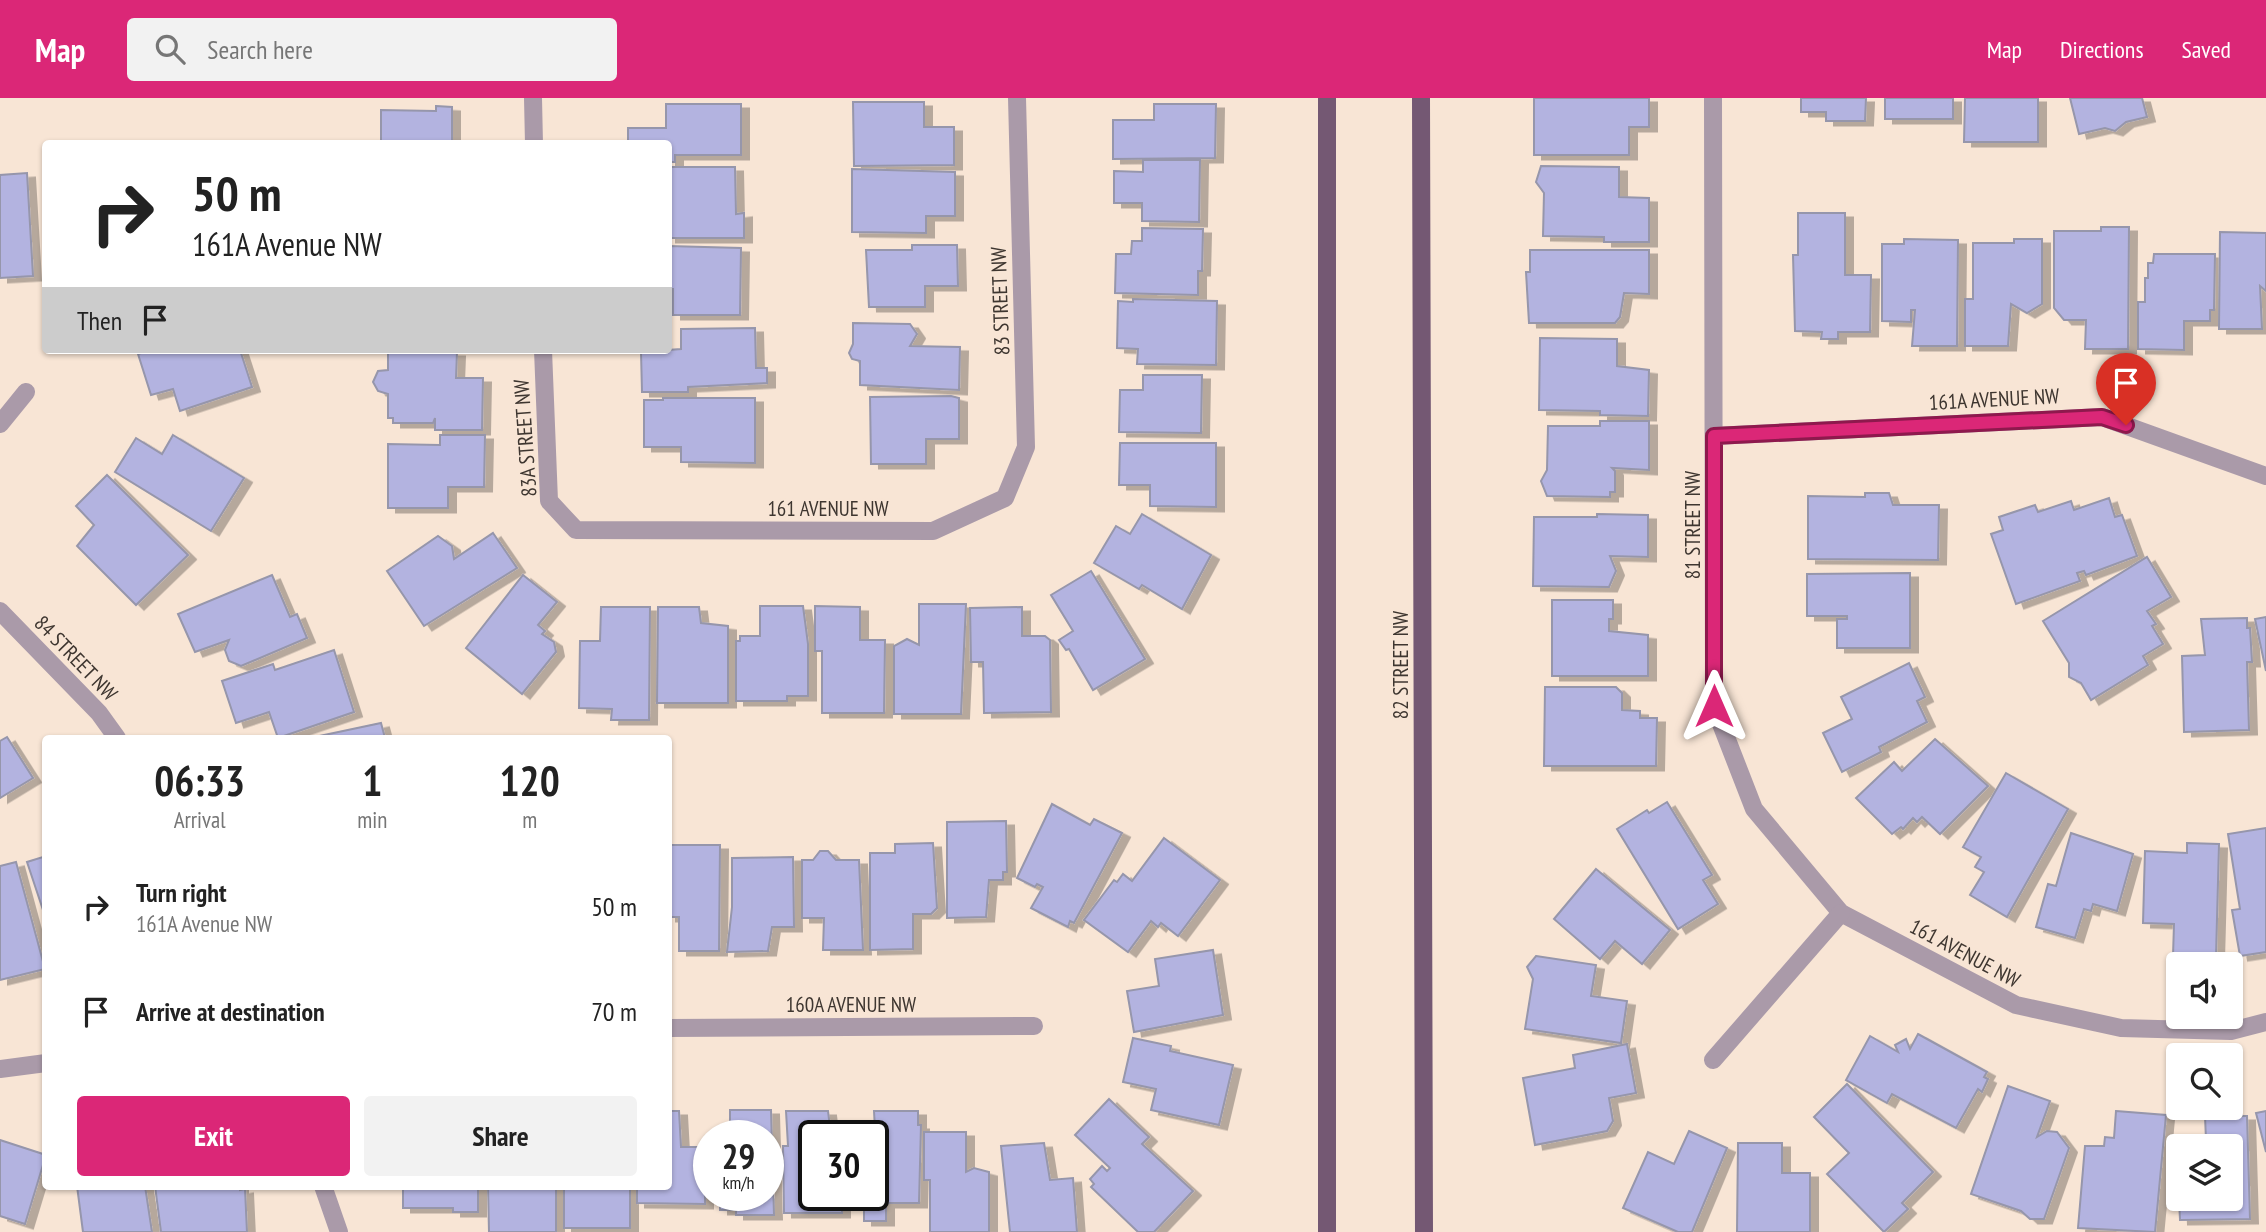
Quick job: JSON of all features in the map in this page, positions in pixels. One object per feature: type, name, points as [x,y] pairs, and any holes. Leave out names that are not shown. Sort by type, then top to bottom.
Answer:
[{"type":"main road","points":[[1327,98],[1327,1232]]},
{"type":"main road","name":"82 STREET NW","points":[[1421,98],[1424,1232]]},
{"type":"street","points":[[533,98],[534,140]]},
{"type":"street","name":"83 STREET NW","points":[[1005,498],[1026,447],[1017,98]]},
{"type":"street","name":"81 STREET NW","points":[[1713,98],[1714,706],[1754,808],[1841,913]]},
{"type":"street","name":"83A STREET NW","points":[[542,354],[549,501],[576,530],[643,530]]},
{"type":"street","points":[[0,424],[26,392]]},
{"type":"street","name":"161A AVENUE NW","points":[[1714,436],[2102,417],[2266,475]]},
{"type":"street","name":"161 AVENUE NW","points":[[643,530],[933,531],[1005,498]]},
{"type":"street","name":"84 STREET NW","points":[[0,611],[99,713],[115,735]]},
{"type":"street","points":[[1713,1060],[1841,913]]},
{"type":"street","name":"161 AVENUE NW","points":[[1841,913],[2016,1005],[2121,1028],[2231,1031],[2266,1022]]},
{"type":"street","name":"160A AVENUE NW","points":[[672,1028],[1034,1026]]},
{"type":"street","points":[[0,1069],[42,1064]]},
{"type":"street","points":[[324,1190],[339,1232]]},
{"type":"building","points":[[1534,98],[1649,98],[1649,127],[1629,127],[1629,155],[1534,155]]},
{"type":"building","points":[[1801,98],[1866,98],[1865,121],[1826,121],[1826,112],[1801,112]]},
{"type":"building","points":[[1885,98],[1953,98],[1953,119],[1885,119]]},
{"type":"building","points":[[1965,98],[2038,98],[2038,142],[1964,142]]},
{"type":"building","points":[[2070,98],[2142,98],[2147,117],[2126,122],[2115,131],[2105,128],[2079,134]]},
{"type":"building","points":[[853,102],[924,102],[924,127],[954,127],[954,165],[854,166]]},
{"type":"building","points":[[666,104],[741,104],[741,155],[675,155],[675,162],[672,162],[672,140],[628,140],[628,128],[666,128]]},
{"type":"building","points":[[1154,104],[1216,104],[1215,158],[1113,159],[1113,120],[1154,120]]},
{"type":"building","points":[[436,106],[452,107],[452,140],[381,140],[381,110],[436,111]]},
{"type":"building","points":[[1143,160],[1200,160],[1199,222],[1142,221],[1142,203],[1114,203],[1114,171],[1143,172]]},
{"type":"building","points":[[1541,166],[1619,167],[1619,197],[1649,198],[1649,242],[1604,242],[1604,237],[1543,236],[1544,193],[1536,182]]},
{"type":"building","points":[[672,167],[735,167],[736,214],[744,213],[744,238],[672,238]]},
{"type":"building","points":[[852,169],[955,172],[955,216],[926,216],[926,233],[852,232]]},
{"type":"building","points":[[27,173],[33,276],[0,278],[0,175]]},
{"type":"building","points":[[1798,213],[1845,213],[1845,275],[1871,275],[1870,332],[1838,332],[1838,339],[1821,339],[1822,332],[1795,331],[1793,255],[1798,255]]},
{"type":"building","points":[[2101,227],[2129,227],[2128,349],[2085,349],[2086,320],[2064,320],[2054,308],[2054,231],[2101,231]]},
{"type":"building","points":[[1142,228],[1203,229],[1202,271],[1198,271],[1198,295],[1115,293],[1116,254],[1131,254],[1132,241],[1142,241]]},
{"type":"building","points":[[2220,232],[2266,233],[2266,291],[2260,286],[2262,329],[2219,329]]},
{"type":"building","points":[[1904,239],[1958,240],[1957,346],[1912,346],[1915,310],[1911,310],[1911,322],[1882,321],[1882,244],[1904,244]]},
{"type":"building","points":[[2014,239],[2042,239],[2042,304],[2027,313],[2011,304],[2008,346],[1965,346],[1965,299],[1973,299],[1973,243],[2014,243]]},
{"type":"building","points":[[912,245],[957,245],[958,286],[925,286],[925,307],[869,307],[866,250],[912,250]]},
{"type":"building","points":[[672,246],[741,248],[740,315],[673,315]]},
{"type":"building","points":[[1530,250],[1649,250],[1649,294],[1624,293],[1620,317],[1615,323],[1529,323],[1526,272],[1530,272]]},
{"type":"building","points":[[2154,254],[2215,254],[2214,310],[2210,310],[2210,321],[2184,321],[2184,350],[2138,349],[2138,302],[2145,302],[2145,278],[2148,278],[2148,263],[2153,263]]},
{"type":"building","points":[[1133,299],[1217,301],[1216,365],[1137,364],[1138,349],[1117,348],[1118,301],[1133,302]]},
{"type":"building","points":[[853,323],[910,324],[917,334],[910,346],[960,347],[959,390],[860,385],[860,361],[852,359],[849,353],[853,344]]},
{"type":"building","points":[[755,328],[756,368],[767,368],[767,383],[688,387],[688,392],[642,392],[641,354],[672,354],[672,350],[681,349],[681,329]]},
{"type":"building","points":[[1540,338],[1617,339],[1617,366],[1649,370],[1648,416],[1600,415],[1600,411],[1539,410]]},
{"type":"building","points":[[138,354],[241,354],[252,387],[180,411],[173,389],[151,395]]},
{"type":"building","points":[[388,354],[457,354],[456,378],[483,378],[482,430],[435,430],[435,418],[433,423],[393,423],[393,418],[388,418],[388,394],[378,391],[373,382],[378,371],[388,370]]},
{"type":"building","points":[[1143,375],[1202,375],[1201,433],[1119,432],[1120,390],[1143,390]]},
{"type":"building","points":[[870,397],[959,398],[959,439],[926,439],[926,464],[871,464]]},
{"type":"building","points":[[755,398],[755,463],[681,462],[681,447],[644,447],[644,400]]},
{"type":"building","points":[[1600,421],[1649,421],[1649,470],[1612,468],[1615,471],[1615,492],[1610,492],[1610,497],[1547,496],[1541,481],[1547,470],[1548,426],[1600,426]]},
{"type":"building","points":[[173,435],[244,478],[211,531],[115,472],[136,438],[162,454]]},
{"type":"building","points":[[440,435],[485,435],[484,487],[448,487],[448,508],[388,508],[388,444],[440,445]]},
{"type":"building","points":[[1120,443],[1216,443],[1216,507],[1150,506],[1150,485],[1119,485]]},
{"type":"building","points":[[107,475],[188,555],[136,605],[77,546],[94,525],[76,506]]},
{"type":"building","points":[[1865,493],[1889,493],[1893,505],[1939,505],[1938,560],[1808,559],[1808,496],[1865,497]]},
{"type":"building","points":[[2109,498],[2115,517],[2122,515],[2137,556],[2086,575],[2084,571],[2077,573],[2080,581],[2016,604],[1991,534],[2003,530],[1999,517],[2035,505],[2038,512],[2071,501],[2074,510]]},
{"type":"building","points":[[1142,514],[1211,555],[1182,609],[1142,585],[1139,589],[1094,563],[1116,526],[1130,534]]},
{"type":"building","points":[[1597,514],[1648,515],[1648,557],[1610,556],[1616,571],[1609,587],[1533,586],[1534,517],[1597,517]]},
{"type":"building","points":[[493,533],[517,568],[424,626],[387,571],[438,536],[452,546],[454,559]]},
{"type":"building","points":[[2147,557],[2171,597],[2147,611],[2156,624],[2152,626],[2163,644],[2143,656],[2148,665],[2091,700],[2081,683],[2069,677],[2069,663],[2043,621]]},
{"type":"building","points":[[1091,571],[1145,659],[1093,690],[1069,649],[1066,650],[1059,640],[1073,631],[1051,595]]},
{"type":"building","points":[[1910,573],[1910,648],[1837,648],[1837,619],[1847,619],[1847,616],[1807,616],[1807,574]]},
{"type":"building","points":[[272,575],[290,617],[297,614],[307,638],[241,666],[229,661],[225,650],[229,640],[195,652],[178,614]]},
{"type":"building","points":[[523,575],[557,602],[538,625],[545,631],[542,634],[554,642],[556,652],[522,694],[466,648]]},
{"type":"building","points":[[1552,600],[1613,600],[1613,619],[1609,619],[1609,631],[1648,635],[1648,676],[1552,676]]},
{"type":"building","points":[[919,604],[966,604],[961,714],[894,714],[894,646],[907,639],[919,645]]},
{"type":"building","points":[[760,606],[803,606],[808,644],[808,696],[787,696],[787,701],[736,701],[736,641],[740,641],[740,636],[760,636]]},
{"type":"building","points":[[815,606],[860,607],[860,640],[885,640],[884,713],[822,713],[822,651],[815,651]]},
{"type":"building","points":[[601,607],[650,607],[649,720],[611,720],[612,709],[579,708],[580,641],[600,641]]},
{"type":"building","points":[[658,607],[699,607],[701,623],[728,626],[728,703],[657,703]]},
{"type":"building","points":[[1022,607],[1022,636],[1045,636],[1050,640],[1051,712],[984,713],[983,662],[971,662],[970,608]]},
{"type":"building","points":[[2266,617],[2266,671],[2255,619]]},
{"type":"building","points":[[2247,618],[2252,662],[2247,662],[2249,730],[2184,732],[2182,656],[2205,655],[2201,619]]},
{"type":"building","points":[[334,650],[354,712],[287,735],[277,735],[269,712],[236,723],[222,681],[273,664],[275,670]]},
{"type":"building","points":[[1909,663],[1925,697],[1917,701],[1927,722],[1879,747],[1881,752],[1842,772],[1823,733],[1852,719],[1841,697]]},
{"type":"building","points":[[1545,687],[1616,687],[1622,693],[1622,710],[1640,711],[1640,718],[1657,718],[1656,766],[1544,766]]},
{"type":"building","points":[[381,723],[384,735],[324,735]]},
{"type":"building","points":[[7,737],[33,778],[0,798],[0,741]]},
{"type":"building","points":[[1935,739],[1988,786],[1940,834],[1922,817],[1917,822],[1913,818],[1903,829],[1901,827],[1892,834],[1856,798],[1894,762],[1902,771]]},
{"type":"building","points":[[2006,773],[2068,809],[2007,917],[1970,895],[1984,872],[1975,867],[1981,857],[1963,847]]},
{"type":"building","points":[[1667,802],[1712,875],[1703,880],[1718,904],[1678,929],[1617,829],[1647,810],[1649,813]]},
{"type":"building","points":[[1052,804],[1090,825],[1094,819],[1122,833],[1074,923],[1070,921],[1068,927],[1031,908],[1043,887],[1037,884],[1035,887],[1017,878]]},
{"type":"building","points":[[1006,821],[1007,872],[1003,872],[1003,880],[989,880],[986,917],[947,918],[947,822]]},
{"type":"building","points":[[2266,828],[2266,952],[2243,956],[2243,952],[2239,952],[2232,910],[2240,909],[2228,834]]},
{"type":"building","points":[[2071,833],[2133,854],[2117,911],[2093,904],[2091,911],[2084,909],[2075,938],[2036,927],[2048,884],[2056,886]]},
{"type":"building","points":[[1164,838],[1220,880],[1178,936],[1161,923],[1158,927],[1151,921],[1128,952],[1084,920],[1114,880],[1117,882],[1123,874],[1132,881]]},
{"type":"building","points":[[933,843],[937,908],[931,914],[913,914],[913,949],[870,950],[870,853],[895,853],[895,844]]},
{"type":"building","points":[[2187,843],[2219,844],[2216,952],[2173,952],[2174,924],[2143,923],[2145,851],[2187,853]]},
{"type":"building","points":[[672,845],[720,845],[719,951],[679,951],[679,917],[672,917]]},
{"type":"building","points":[[820,851],[828,851],[836,860],[859,860],[863,950],[823,950],[824,918],[802,918],[802,860],[813,860]]},
{"type":"building","points":[[42,857],[42,907],[27,862]]},
{"type":"building","points":[[793,857],[794,927],[772,927],[768,951],[727,952],[732,907],[732,858]]},
{"type":"building","points":[[16,862],[42,958],[42,970],[0,980],[0,866]]},
{"type":"building","points":[[1596,869],[1670,930],[1642,964],[1615,941],[1600,959],[1554,919]]},
{"type":"building","points":[[1213,950],[1223,1015],[1134,1032],[1127,991],[1159,986],[1155,959]]},
{"type":"building","points":[[1536,956],[1596,965],[1591,996],[1627,1001],[1621,1043],[1525,1029],[1533,979],[1527,967]]},
{"type":"building","points":[[1918,1034],[1987,1072],[1984,1077],[1988,1079],[1982,1092],[1978,1089],[1956,1128],[1892,1094],[1887,1103],[1846,1080],[1870,1036],[1898,1052],[1895,1045],[1906,1039],[1910,1049]]},
{"type":"building","points":[[1133,1038],[1171,1046],[1170,1051],[1233,1065],[1219,1125],[1151,1110],[1156,1089],[1123,1082]]},
{"type":"building","points":[[1627,1044],[1636,1093],[1609,1098],[1613,1121],[1607,1131],[1535,1145],[1523,1078],[1575,1068],[1573,1055]]},
{"type":"building","points":[[1847,1084],[1933,1172],[1902,1203],[1908,1209],[1884,1232],[1827,1174],[1849,1153],[1814,1117]]},
{"type":"building","points":[[2008,1086],[2050,1101],[2037,1137],[2047,1131],[2057,1132],[2069,1148],[2044,1219],[2030,1219],[2021,1211],[1971,1194]]},
{"type":"building","points":[[1109,1099],[1149,1137],[1142,1144],[1193,1191],[1154,1232],[1138,1232],[1091,1187],[1094,1184],[1090,1179],[1102,1166],[1107,1171],[1110,1168],[1075,1135]]},
{"type":"building","points":[[730,1110],[771,1110],[771,1120],[730,1120]]},
{"type":"building","points":[[672,1111],[679,1111],[681,1147],[693,1147],[693,1204],[637,1203],[637,1190],[672,1190]]},
{"type":"building","points":[[786,1111],[828,1111],[829,1120],[798,1120],[798,1211],[842,1213],[784,1213],[784,1146],[788,1146]]},
{"type":"building","points":[[874,1111],[918,1111],[918,1125],[921,1125],[919,1203],[889,1203],[889,1120],[874,1120]]},
{"type":"building","points":[[2116,1111],[2166,1115],[2155,1232],[2078,1228],[2085,1146],[2104,1146],[2105,1137],[2114,1138]]},
{"type":"building","points":[[2266,1111],[2266,1152],[2256,1113]]},
{"type":"building","points":[[2243,1116],[2247,1116],[2250,1219],[2180,1220],[2180,1211],[2243,1211],[2243,1134],[2206,1134],[2205,1120],[2243,1120]]},
{"type":"building","points":[[1689,1131],[1727,1148],[1692,1232],[1678,1232],[1623,1208],[1648,1152],[1674,1164]]},
{"type":"building","points":[[924,1132],[966,1132],[966,1172],[974,1168],[989,1172],[989,1232],[930,1232],[930,1180],[924,1180]]},
{"type":"building","points":[[0,1140],[42,1154],[42,1168],[25,1224],[0,1216]]},
{"type":"building","points":[[1044,1143],[1050,1180],[1073,1178],[1077,1232],[1010,1232],[1001,1146]]},
{"type":"building","points":[[1738,1143],[1782,1143],[1782,1173],[1810,1173],[1810,1232],[1737,1232]]},
{"type":"building","points":[[78,1190],[146,1190],[152,1232],[83,1232]]},
{"type":"building","points":[[156,1190],[245,1190],[247,1232],[161,1232]]},
{"type":"building","points":[[403,1190],[478,1190],[478,1212],[453,1212],[453,1208],[403,1208]]},
{"type":"building","points":[[488,1190],[556,1190],[556,1232],[489,1232]]},
{"type":"building","points":[[564,1190],[630,1190],[630,1228],[564,1228]]},
{"type":"building","points":[[736,1211],[774,1211],[774,1215],[736,1215]]},
{"type":"building","points":[[864,1211],[886,1211],[886,1221],[864,1221]]},
{"type":"route","points":[[1714,706],[1714,436],[2102,417],[2126,425]]}]
